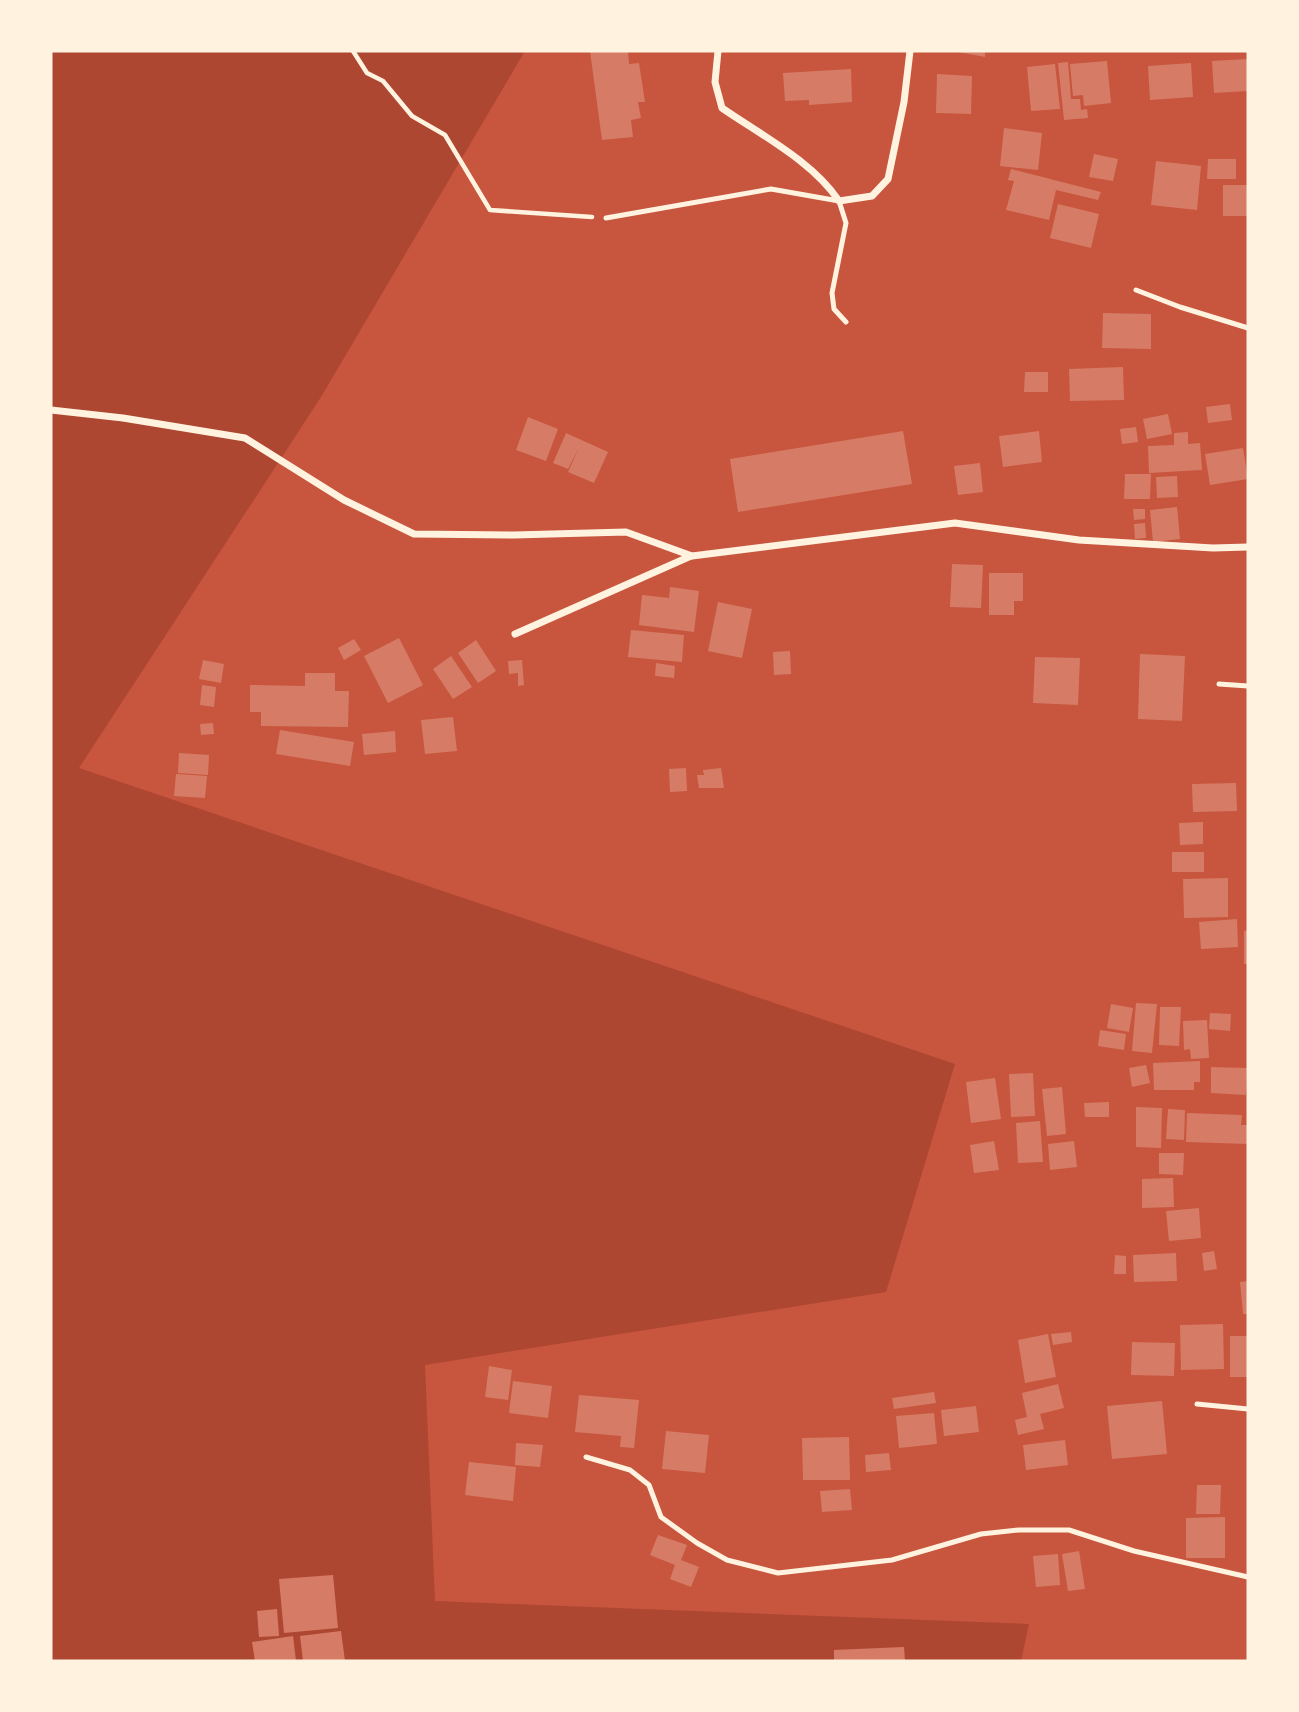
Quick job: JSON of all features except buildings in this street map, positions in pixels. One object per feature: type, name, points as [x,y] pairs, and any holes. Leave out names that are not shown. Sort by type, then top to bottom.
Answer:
[{"type":"street","points":[[718,51],[715,82],[722,108],[789,154],[829,186],[839,201],[872,195],[888,179],[904,102],[911,51]]},
{"type":"street","points":[[51,410],[123,418],[245,438],[344,500],[414,534],[514,535],[626,531],[692,556]]},
{"type":"street","points":[[515,634],[692,556],[955,523],[1079,540],[1213,548],[1248,547]]},
{"type":"lane","points":[[606,218],[771,189],[839,201],[846,223],[832,293],[834,309],[846,322]]},
{"type":"lane","points":[[1136,290],[1248,328]]},
{"type":"lane","points":[[1219,684],[1248,686]]},
{"type":"lane","points":[[1197,1404],[1248,1409]]},
{"type":"lane","points":[[586,1457],[629,1470],[639,1477],[649,1485],[661,1517],[696,1543],[727,1560],[778,1573],[892,1560],[981,1534],[1019,1530],[1069,1530],[1134,1551],[1248,1577]]},
{"type":"path","points":[[353,51],[367,73],[383,81],[412,116],[445,135],[490,210],[606,218]]},
{"type":"shaded area","points":[[51,51],[525,51],[321,397],[79,768],[955,1064],[886,1292],[425,1365],[435,1601],[1029,1624],[1021,1661],[51,1661]]}]
